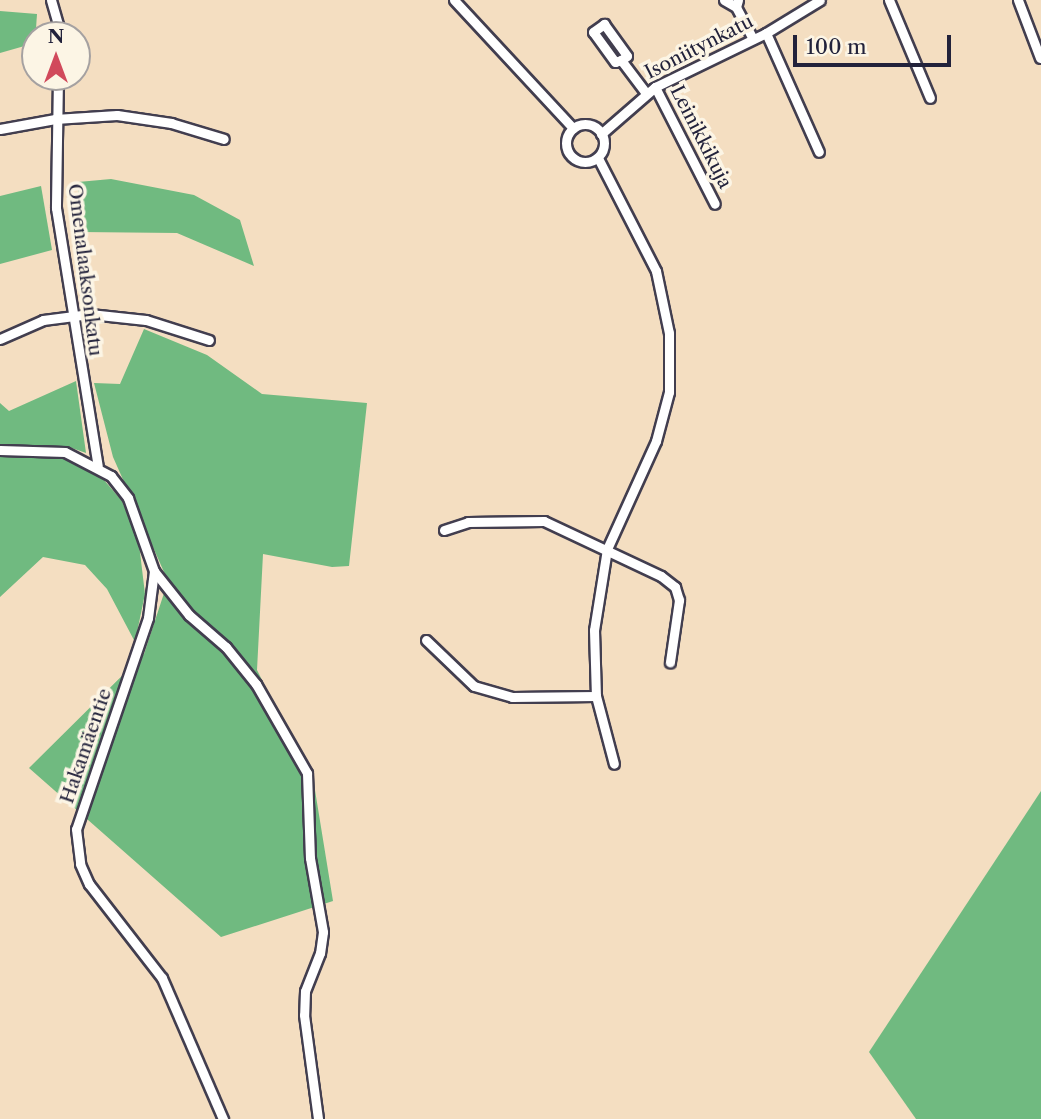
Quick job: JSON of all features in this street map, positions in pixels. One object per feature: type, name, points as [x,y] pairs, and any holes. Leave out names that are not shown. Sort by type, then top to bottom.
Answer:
[{"type":"street","points":[[51,0],[57,21]]},
{"type":"street","points":[[454,0],[573,128]]},
{"type":"street","points":[[724,0],[737,3],[753,39]]},
{"type":"street","name":"Isoniitynkatu","points":[[601,134],[655,86],[766,33],[820,0]]},
{"type":"street","points":[[890,0],[930,98]]},
{"type":"street","points":[[1018,0],[1040,58]]},
{"type":"street","points":[[766,33],[819,152]]},
{"type":"street","points":[[621,61],[646,93]]},
{"type":"street","name":"Leinikkikuja","points":[[655,86],[715,204]]},
{"type":"street","name":"Omenalaaksonkatu","points":[[57,91],[56,208],[70,316],[99,466]]},
{"type":"street","points":[[0,129],[55,118],[117,115],[171,122],[224,139]]},
{"type":"street","points":[[585,124],[601,134],[604,146],[598,158],[580,162],[570,156],[565,144],[573,128],[585,124]]},
{"type":"street","points":[[598,158],[656,271],[669,333],[669,392],[656,441],[607,549],[594,630],[596,696],[614,764]]},
{"type":"street","points":[[0,339],[43,320],[70,316],[146,320],[209,340]]},
{"type":"street","name":"Hakamäentie","points":[[0,450],[65,452],[99,466],[128,498],[154,571],[148,618],[76,829],[80,863],[89,884],[162,978],[223,1119]]},
{"type":"street","points":[[444,530],[468,522],[544,521],[607,549],[675,587],[680,615],[670,662]]},
{"type":"street","points":[[154,571],[189,615],[226,647],[256,684],[306,774],[310,858],[323,932],[320,953],[305,991],[304,1015],[318,1119]]},
{"type":"street","points":[[426,640],[474,686],[512,697],[596,696]]},
{"type":"green space","points":[[0,11],[37,14],[37,21],[21,21],[21,47],[0,53]]},
{"type":"green space","points":[[111,179],[194,195],[240,220],[254,266],[177,233],[80,232],[78,182]]},
{"type":"green space","points":[[41,186],[52,250],[0,264],[0,196]]},
{"type":"green space","points":[[144,329],[207,355],[262,394],[367,403],[349,566],[332,567],[263,554],[257,670],[314,784],[333,901],[221,937],[29,768],[144,654],[168,581],[113,457],[94,383],[120,384]]},
{"type":"green space","points":[[76,381],[86,453],[66,446],[0,446],[0,403],[9,411]]},
{"type":"green space","points":[[18,454],[67,459],[98,473],[122,501],[139,544],[145,594],[135,642],[107,589],[85,565],[43,557],[0,597],[0,456]]},
{"type":"green space","points":[[1041,791],[1041,1119],[916,1119],[869,1052]]}]
